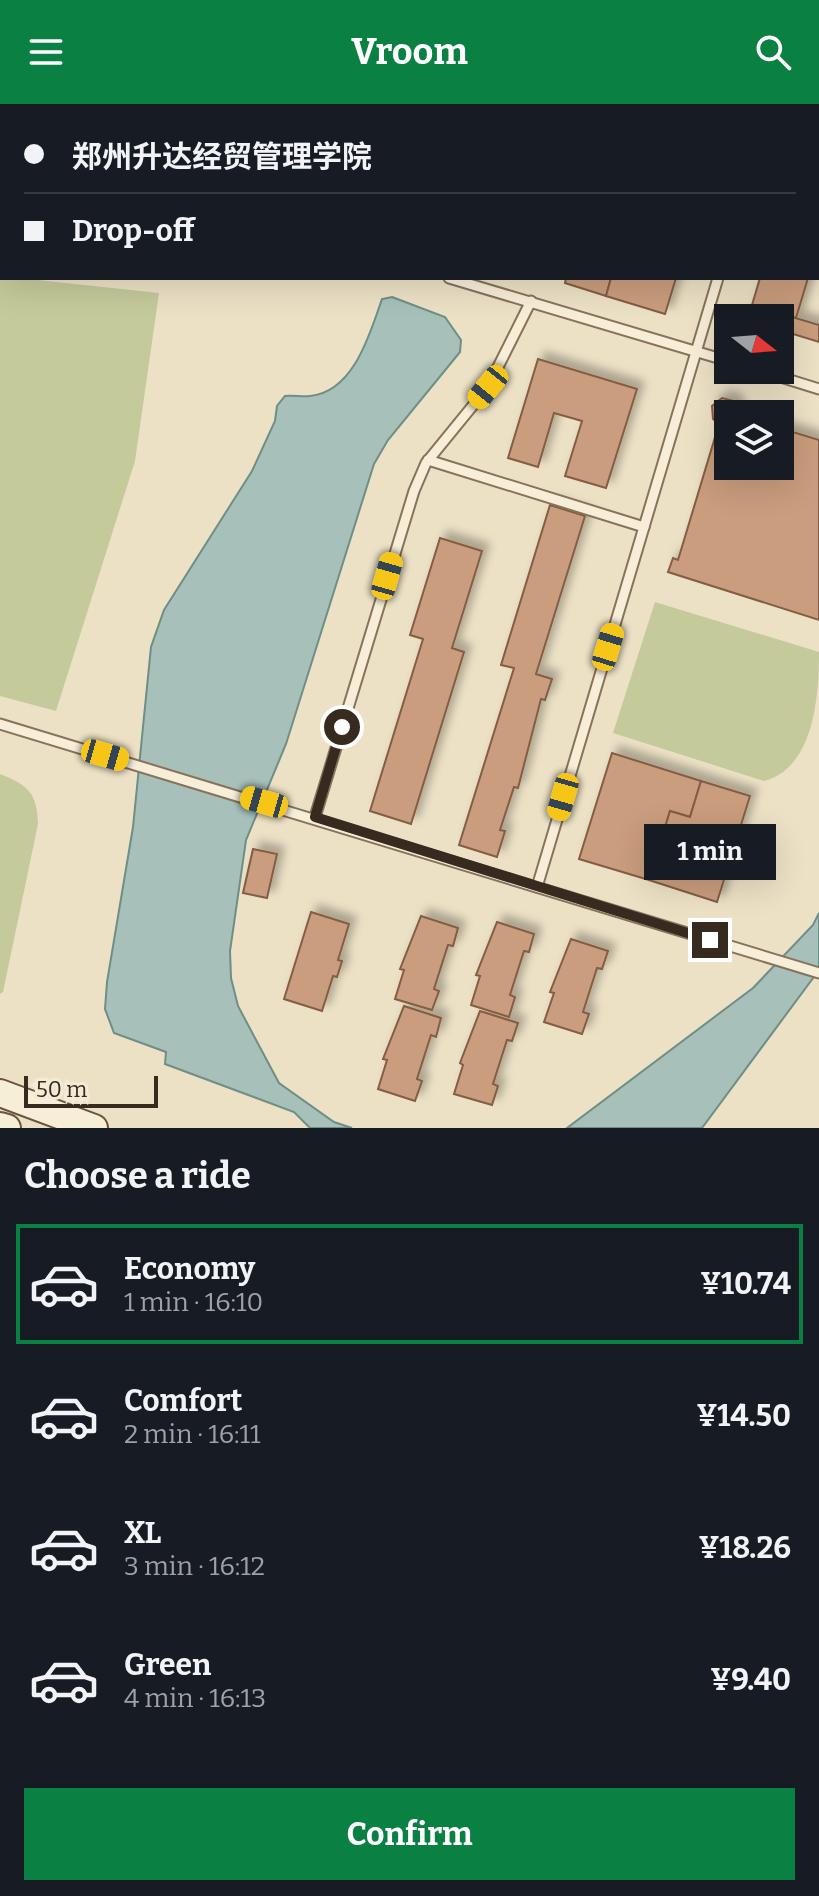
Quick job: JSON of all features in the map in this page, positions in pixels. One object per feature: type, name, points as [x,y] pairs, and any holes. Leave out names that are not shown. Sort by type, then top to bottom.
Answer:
[{"type":"main road","points":[[0,1093],[94,1128]]},
{"type":"main road","points":[[0,1126],[7,1128]]},
{"type":"lane","points":[[456,280],[714,357]]},
{"type":"lane","points":[[537,887],[717,280]]},
{"type":"lane","points":[[315,817],[404,515],[428,460],[488,387],[531,301]]},
{"type":"lane","points":[[794,381],[819,389]]},
{"type":"lane","points":[[428,460],[644,527]]},
{"type":"lane","points":[[0,724],[315,817],[819,973]]},
{"type":"green space","points":[[0,280],[37,280],[159,293],[135,461],[56,711],[0,696]]},
{"type":"green space","points":[[655,602],[819,652],[815,709],[810,728],[794,762],[781,774],[764,781],[613,733]]},
{"type":"green space","points":[[0,774],[24,786],[33,797],[38,824],[3,992],[0,994]]},
{"type":"water","points":[[392,297],[445,317],[461,340],[460,352],[388,440],[374,464],[286,744],[246,840],[230,951],[231,978],[238,1006],[279,1083],[334,1122],[352,1128],[310,1128],[294,1112],[165,1064],[166,1052],[114,1033],[105,1009],[107,982],[133,827],[151,647],[164,610],[252,471],[275,421],[277,406],[285,396],[310,396],[338,384],[349,373],[366,344],[382,299]]},
{"type":"water","points":[[819,913],[819,970],[702,1128],[567,1128],[753,988],[813,925]]},
{"type":"building","points":[[566,280],[610,280],[606,296],[565,283]]},
{"type":"building","points":[[610,280],[675,280],[665,314],[606,296]]},
{"type":"building","points":[[759,280],[807,280],[796,318],[794,304],[752,304]]},
{"type":"building","points":[[794,318],[819,325],[819,342],[794,334]]},
{"type":"building","points":[[538,359],[637,389],[606,488],[565,476],[582,421],[554,413],[538,467],[508,458]]},
{"type":"building","points":[[794,432],[819,440],[819,620],[668,572],[673,558],[678,560],[714,441],[714,480],[794,480]]},
{"type":"building","points":[[550,505],[585,516],[536,674],[552,679],[545,700],[541,699],[518,788],[514,787],[500,830],[505,831],[497,857],[459,845],[514,668],[501,665]]},
{"type":"building","points":[[440,538],[482,551],[452,648],[464,652],[411,824],[370,811],[423,639],[410,635]]},
{"type":"building","points":[[612,753],[701,781],[690,817],[670,811],[649,880],[579,859]]},
{"type":"building","points":[[701,781],[750,796],[717,902],[649,880],[670,811],[690,817]]},
{"type":"building","points":[[253,849],[277,854],[267,898],[243,893]]},
{"type":"building","points":[[311,912],[349,924],[338,960],[342,961],[337,977],[333,976],[322,1011],[284,999]]},
{"type":"building","points":[[421,916],[458,928],[453,946],[448,945],[434,989],[439,991],[432,1010],[395,999],[404,970],[400,969]]},
{"type":"building","points":[[497,922],[534,934],[529,952],[524,951],[510,995],[515,997],[509,1017],[471,1005],[480,976],[476,975]]},
{"type":"building","points":[[571,939],[608,951],[602,969],[597,968],[583,1012],[589,1014],[582,1034],[544,1022],[554,993],[550,992]]},
{"type":"building","points":[[404,1006],[441,1018],[436,1037],[431,1035],[417,1079],[422,1081],[415,1101],[378,1089],[387,1060],[383,1059]]},
{"type":"building","points":[[480,1011],[518,1023],[512,1041],[507,1040],[493,1084],[498,1086],[492,1105],[454,1094],[463,1065],[460,1063]]},
{"type":"route","points":[[342,727],[315,817],[710,940]]}]
